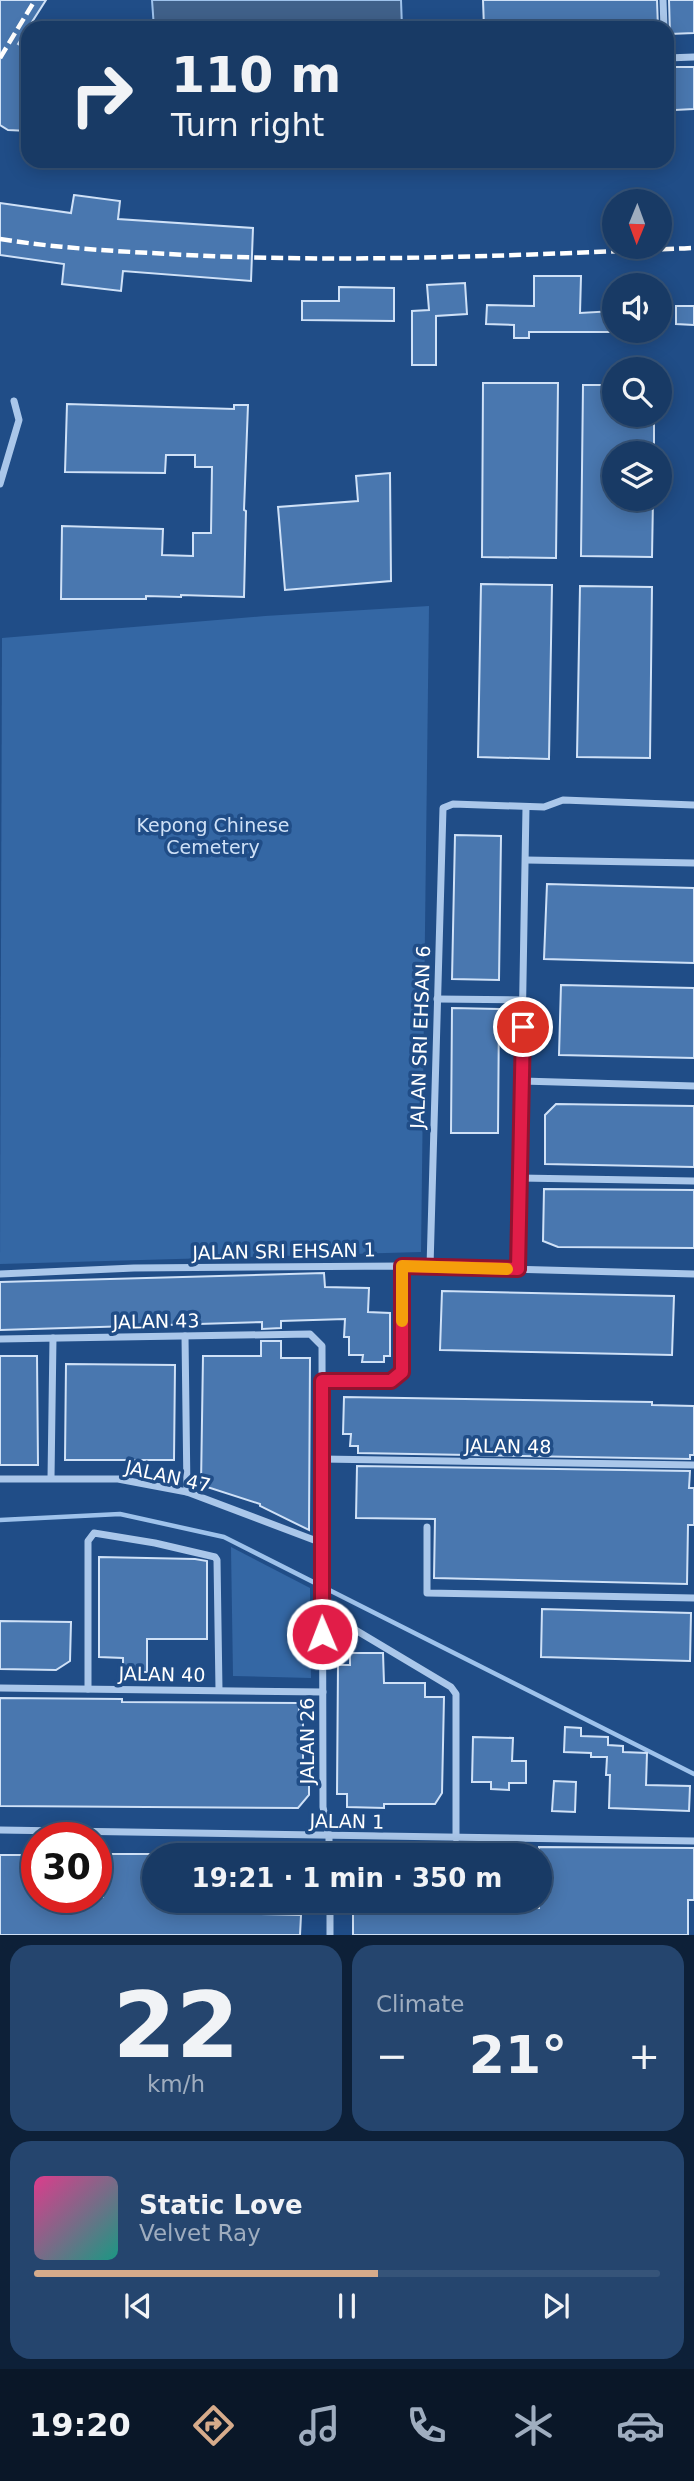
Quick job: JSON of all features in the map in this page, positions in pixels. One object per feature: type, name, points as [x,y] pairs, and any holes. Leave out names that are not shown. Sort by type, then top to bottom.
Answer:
[{"type":"street","points":[[663,0],[664,21]]},
{"type":"street","points":[[674,58],[694,57]]},
{"type":"street","points":[[0,484],[19,419],[13,401]]},
{"type":"street","points":[[518,1269],[526,807],[544,807],[563,800],[694,805]]},
{"type":"street","name":"JALAN SRI EHSAN 6","points":[[430,1267],[443,808],[453,804],[526,807]]},
{"type":"street","points":[[526,859],[694,863]]},
{"type":"street","points":[[437,999],[523,1000]]},
{"type":"street","points":[[522,1081],[694,1086]]},
{"type":"street","points":[[520,1178],[694,1181]]},
{"type":"street","points":[[322,1381],[391,1381],[402,1372],[402,1266]]},
{"type":"street","name":"JALAN SRI EHSAN 1","points":[[0,1274],[134,1268],[402,1266],[694,1274]]},
{"type":"street","points":[[185,1336],[187,1492]]},
{"type":"street","name":"JALAN 26","points":[[313,1336],[322,1346],[323,1807],[329,1843]]},
{"type":"street","name":"JALAN 43","points":[[0,1339],[313,1336]]},
{"type":"street","points":[[51,1478],[53,1338]]},
{"type":"street","name":"JALAN 48","points":[[322,1459],[694,1465]]},
{"type":"street","name":"JALAN 47","points":[[0,1479],[118,1479],[187,1492],[322,1543]]},
{"type":"street","points":[[428,1527],[426,1593],[694,1598]]},
{"type":"street","points":[[88,1689],[88,1541],[94,1533],[215,1557],[218,1565],[219,1690]]},
{"type":"street","points":[[322,1606],[451,1687],[456,1694],[456,1838]]},
{"type":"street","name":"JALAN 40","points":[[0,1688],[323,1692]]},
{"type":"street","name":"JALAN 1","points":[[0,1830],[694,1841]]},
{"type":"street","points":[[330,1913],[330,1935]]},
{"type":"green space","name":"Kepong Chinese Cemetery","points":[[429,606],[421,1252],[0,1264],[2,638],[265,616]]},
{"type":"green space","points":[[231,1547],[310,1588],[311,1678],[233,1676]]},
{"type":"shaded area","points":[[152,0],[401,0],[402,21],[154,21]]},
{"type":"building","points":[[0,0],[46,0],[33,21],[21,21],[21,39],[18,44],[21,46],[21,131],[8,130],[0,125]]},
{"type":"building","points":[[483,0],[657,0],[658,21],[484,21]]},
{"type":"building","points":[[669,0],[694,0],[694,33],[674,34],[674,21],[670,21]]},
{"type":"building","points":[[674,67],[694,67],[694,109],[675,110]]},
{"type":"building","points":[[74,195],[120,201],[118,219],[253,228],[251,281],[123,271],[121,291],[62,284],[64,264],[0,255],[0,203],[71,213]]},
{"type":"building","points":[[534,276],[581,276],[580,313],[602,312],[602,332],[529,332],[529,338],[514,338],[514,325],[486,324],[487,305],[534,306]]},
{"type":"building","points":[[465,283],[467,314],[436,316],[436,365],[412,365],[412,311],[429,310],[427,285]]},
{"type":"building","points":[[339,287],[394,288],[394,321],[302,320],[302,301],[339,301]]},
{"type":"building","points":[[676,306],[694,306],[694,325],[676,324]]},
{"type":"building","points":[[483,383],[558,383],[556,558],[482,557]]},
{"type":"building","points":[[583,385],[602,385],[602,427],[654,427],[654,441],[602,441],[602,511],[653,511],[652,557],[581,556]]},
{"type":"building","points":[[67,404],[234,409],[234,405],[248,405],[244,597],[181,595],[146,596],[146,599],[61,599],[62,526],[163,529],[162,555],[193,556],[193,533],[211,533],[212,467],[195,467],[195,455],[166,455],[165,473],[65,472]]},
{"type":"building","points":[[390,473],[391,581],[285,590],[278,507],[358,501],[356,476]]},
{"type":"building","points":[[481,584],[552,585],[549,759],[478,757]]},
{"type":"building","points":[[580,586],[652,587],[650,758],[577,757]]},
{"type":"building","points":[[455,835],[501,836],[499,980],[452,979]]},
{"type":"building","points":[[547,884],[694,888],[694,963],[544,959]]},
{"type":"building","points":[[561,985],[694,988],[694,1058],[559,1055]]},
{"type":"building","points":[[452,1008],[499,1009],[498,1133],[451,1133]]},
{"type":"building","points":[[556,1104],[694,1106],[694,1167],[545,1164],[545,1115]]},
{"type":"building","points":[[544,1189],[694,1190],[694,1248],[558,1247],[543,1241]]},
{"type":"building","points":[[324,1273],[325,1287],[369,1288],[368,1312],[390,1313],[390,1356],[384,1356],[384,1362],[362,1362],[363,1355],[349,1355],[349,1337],[344,1337],[345,1319],[281,1321],[281,1328],[262,1329],[262,1322],[0,1330],[0,1282]]},
{"type":"building","points":[[442,1291],[674,1296],[672,1355],[440,1350]]},
{"type":"building","points":[[261,1341],[281,1341],[281,1358],[310,1358],[309,1530],[260,1504],[201,1485],[203,1356],[261,1356]]},
{"type":"building","points":[[0,1356],[37,1356],[38,1465],[0,1465]]},
{"type":"building","points":[[66,1364],[175,1365],[174,1460],[65,1460]]},
{"type":"building","points":[[344,1397],[652,1402],[652,1405],[694,1406],[694,1455],[690,1455],[690,1459],[358,1453],[358,1446],[350,1446],[351,1434],[343,1434]]},
{"type":"building","points":[[357,1466],[690,1471],[689,1488],[694,1488],[694,1525],[688,1525],[687,1584],[434,1578],[435,1519],[356,1518]]},
{"type":"building","points":[[99,1557],[207,1561],[207,1639],[147,1639],[147,1672],[123,1672],[123,1658],[99,1657]]},
{"type":"building","points":[[542,1609],[691,1613],[690,1661],[541,1657]]},
{"type":"building","points":[[0,1621],[71,1622],[70,1661],[56,1670],[0,1669]]},
{"type":"building","points":[[350,1653],[383,1653],[384,1683],[425,1683],[425,1697],[444,1697],[442,1793],[435,1804],[384,1804],[384,1808],[347,1807],[347,1794],[337,1794],[338,1665],[350,1665]]},
{"type":"building","points":[[0,1698],[299,1703],[299,1711],[303,1710],[303,1760],[309,1760],[309,1795],[298,1808],[0,1806]]},
{"type":"building","points":[[565,1727],[581,1728],[581,1736],[608,1737],[608,1745],[623,1746],[623,1752],[647,1753],[646,1785],[690,1786],[689,1811],[609,1808],[610,1775],[606,1775],[607,1757],[591,1757],[591,1753],[564,1752]]},
{"type":"building","points":[[473,1737],[513,1738],[512,1761],[526,1761],[526,1783],[509,1783],[509,1790],[491,1789],[491,1782],[472,1782]]},
{"type":"building","points":[[554,1781],[576,1782],[575,1812],[552,1811]]},
{"type":"building","points":[[552,1847],[694,1848],[694,1900],[688,1900],[688,1935],[353,1935],[353,1913],[552,1913]]},
{"type":"building","points":[[112,1854],[142,1854],[142,1913],[301,1915],[300,1935],[0,1935],[0,1855],[21,1855],[21,1913],[112,1913]]},
{"type":"waterway","points":[[0,1520],[120,1514],[224,1537],[694,1774]]},
{"type":"railway","points":[[22,21],[35,0]]},
{"type":"railway","points":[[0,58],[21,23]]},
{"type":"railway","points":[[0,239],[105,250],[300,258],[432,257],[694,248]]},
{"type":"slow traffic","points":[[402,1321],[402,1266],[507,1269]]},
{"type":"route","points":[[322,1634],[322,1381],[391,1381],[398,1378],[402,1372],[402,1266],[518,1269],[523,1027]]}]
